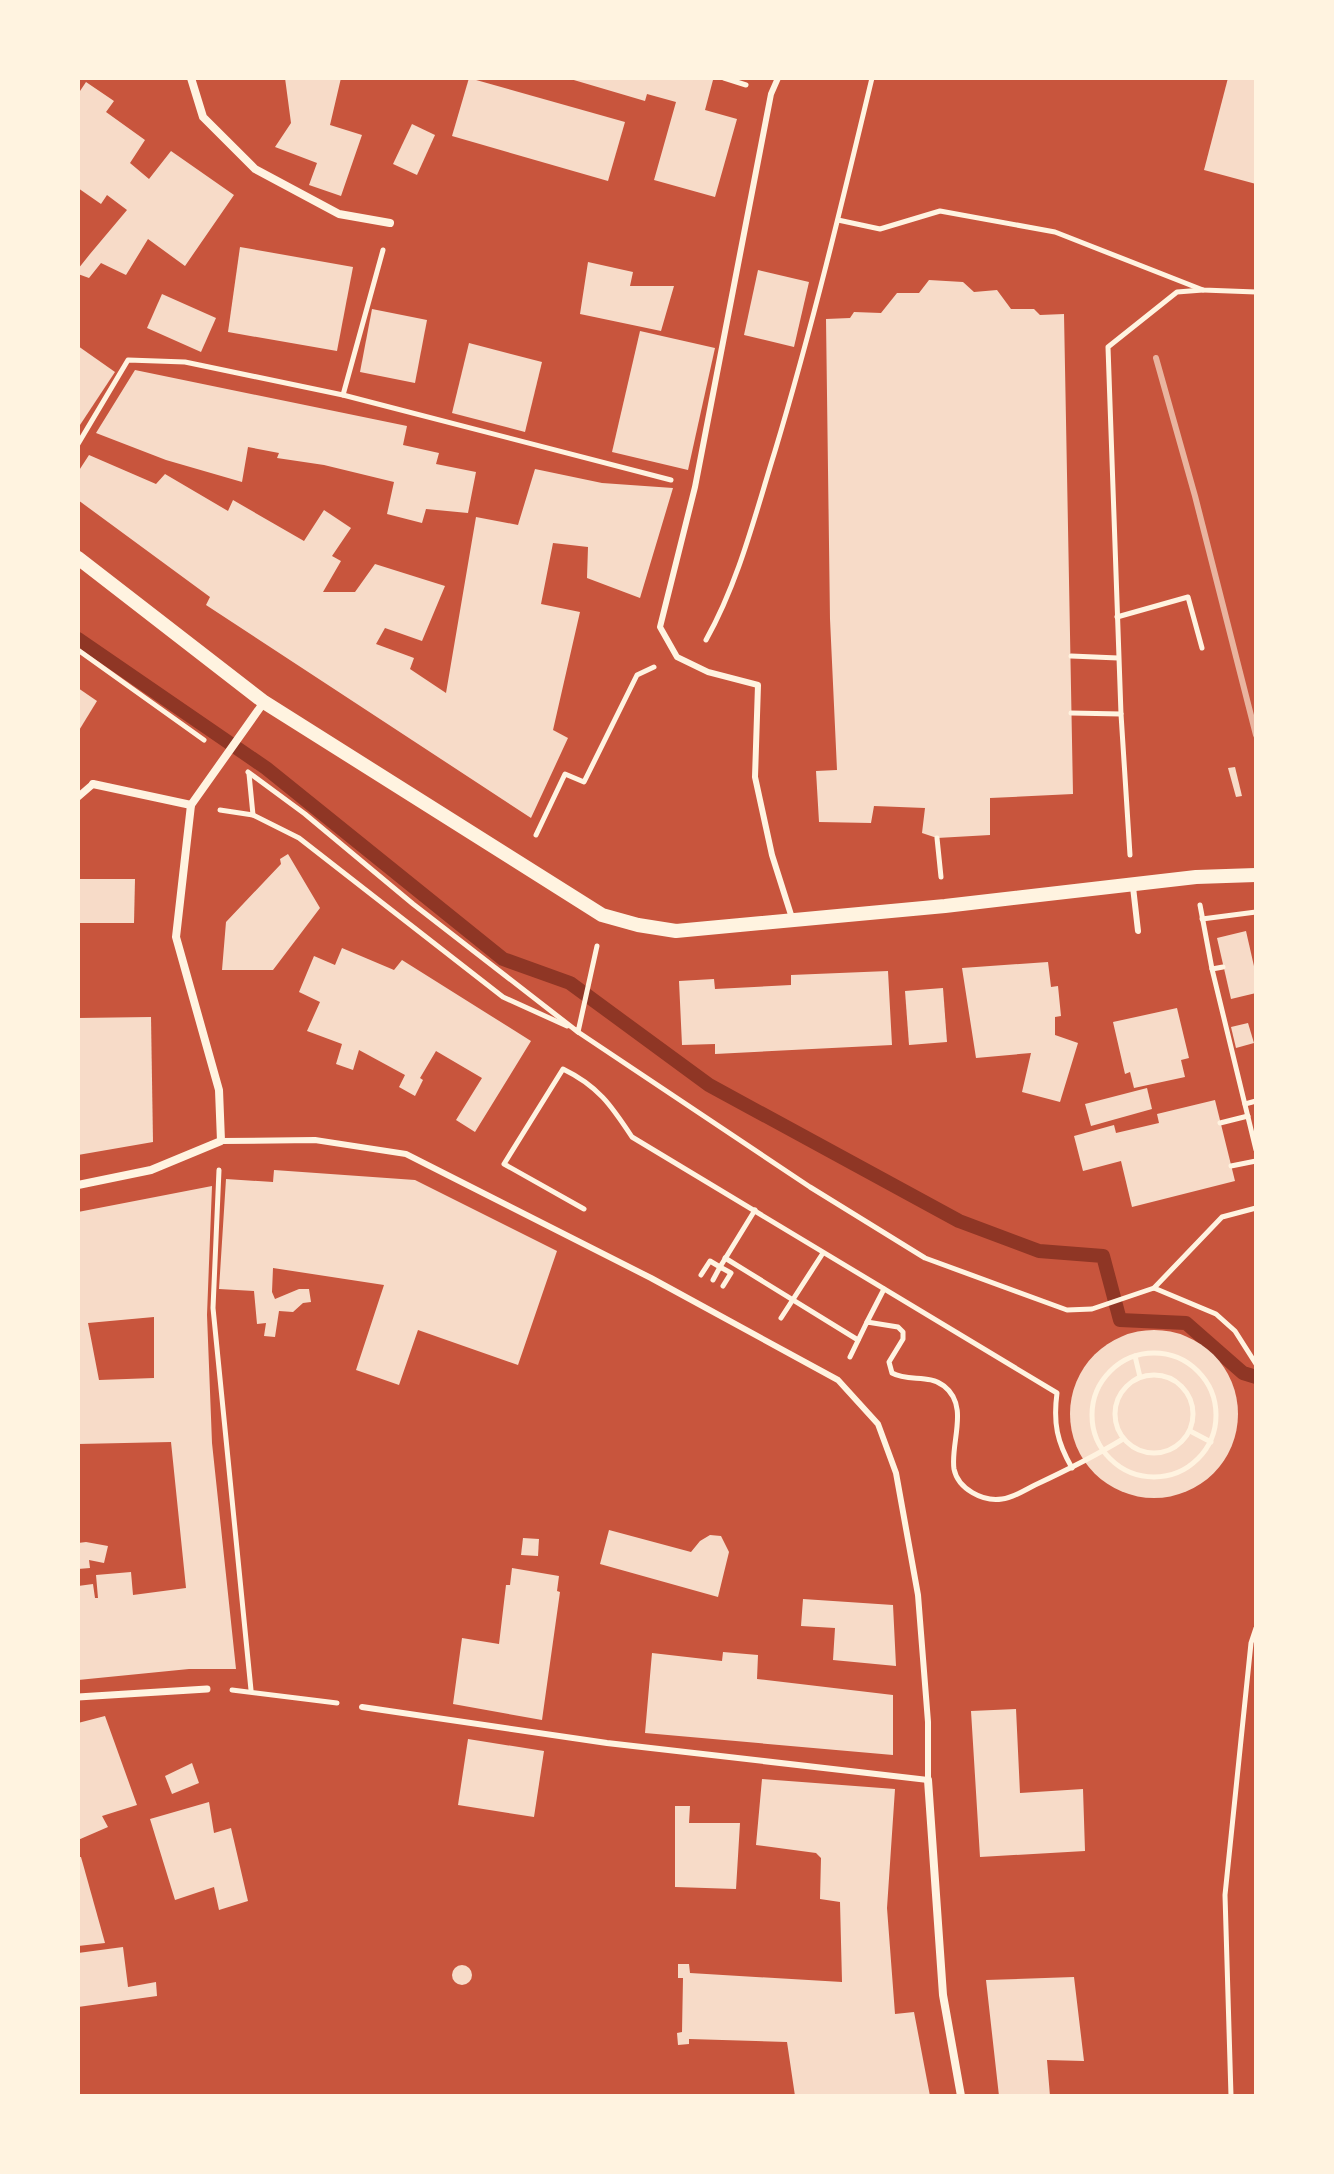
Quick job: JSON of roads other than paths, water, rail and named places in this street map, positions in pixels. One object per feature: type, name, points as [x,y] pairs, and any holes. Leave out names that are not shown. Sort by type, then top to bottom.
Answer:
[{"type":"street","points":[[191,78],[203,117],[255,169],[339,214],[390,223]]},
{"type":"street","points":[[78,558],[264,702],[602,915],[638,925],[676,931],[793,922],[1196,877],[1256,875]]},
{"type":"street","points":[[78,1185],[151,1170],[221,1141],[219,1090],[176,937],[191,805],[264,702]]},
{"type":"street","points":[[78,797],[93,784],[191,805]]},
{"type":"street","points":[[78,1697],[207,1689]]},
{"type":"street","points":[[928,1780],[943,1995],[961,2096]]},
{"type":"lane","points":[[778,78],[771,94],[695,487],[660,627],[677,657],[708,672],[758,685],[755,777],[772,855],[793,922]]},
{"type":"lane","points":[[1132,885],[1138,931]]},
{"type":"lane","points":[[221,1141],[315,1140],[406,1154],[663,1284],[838,1380],[878,1424],[896,1473],[918,1595],[928,1722],[928,1780],[622,1745],[362,1707]]},
{"type":"waterway","points":[[78,639],[266,768],[503,959],[570,983],[709,1085],[959,1221],[1039,1251],[1103,1256],[1120,1320],[1186,1323],[1243,1373],[1256,1377]]},
{"type":"railway","points":[[1156,358],[1256,735]]}]
